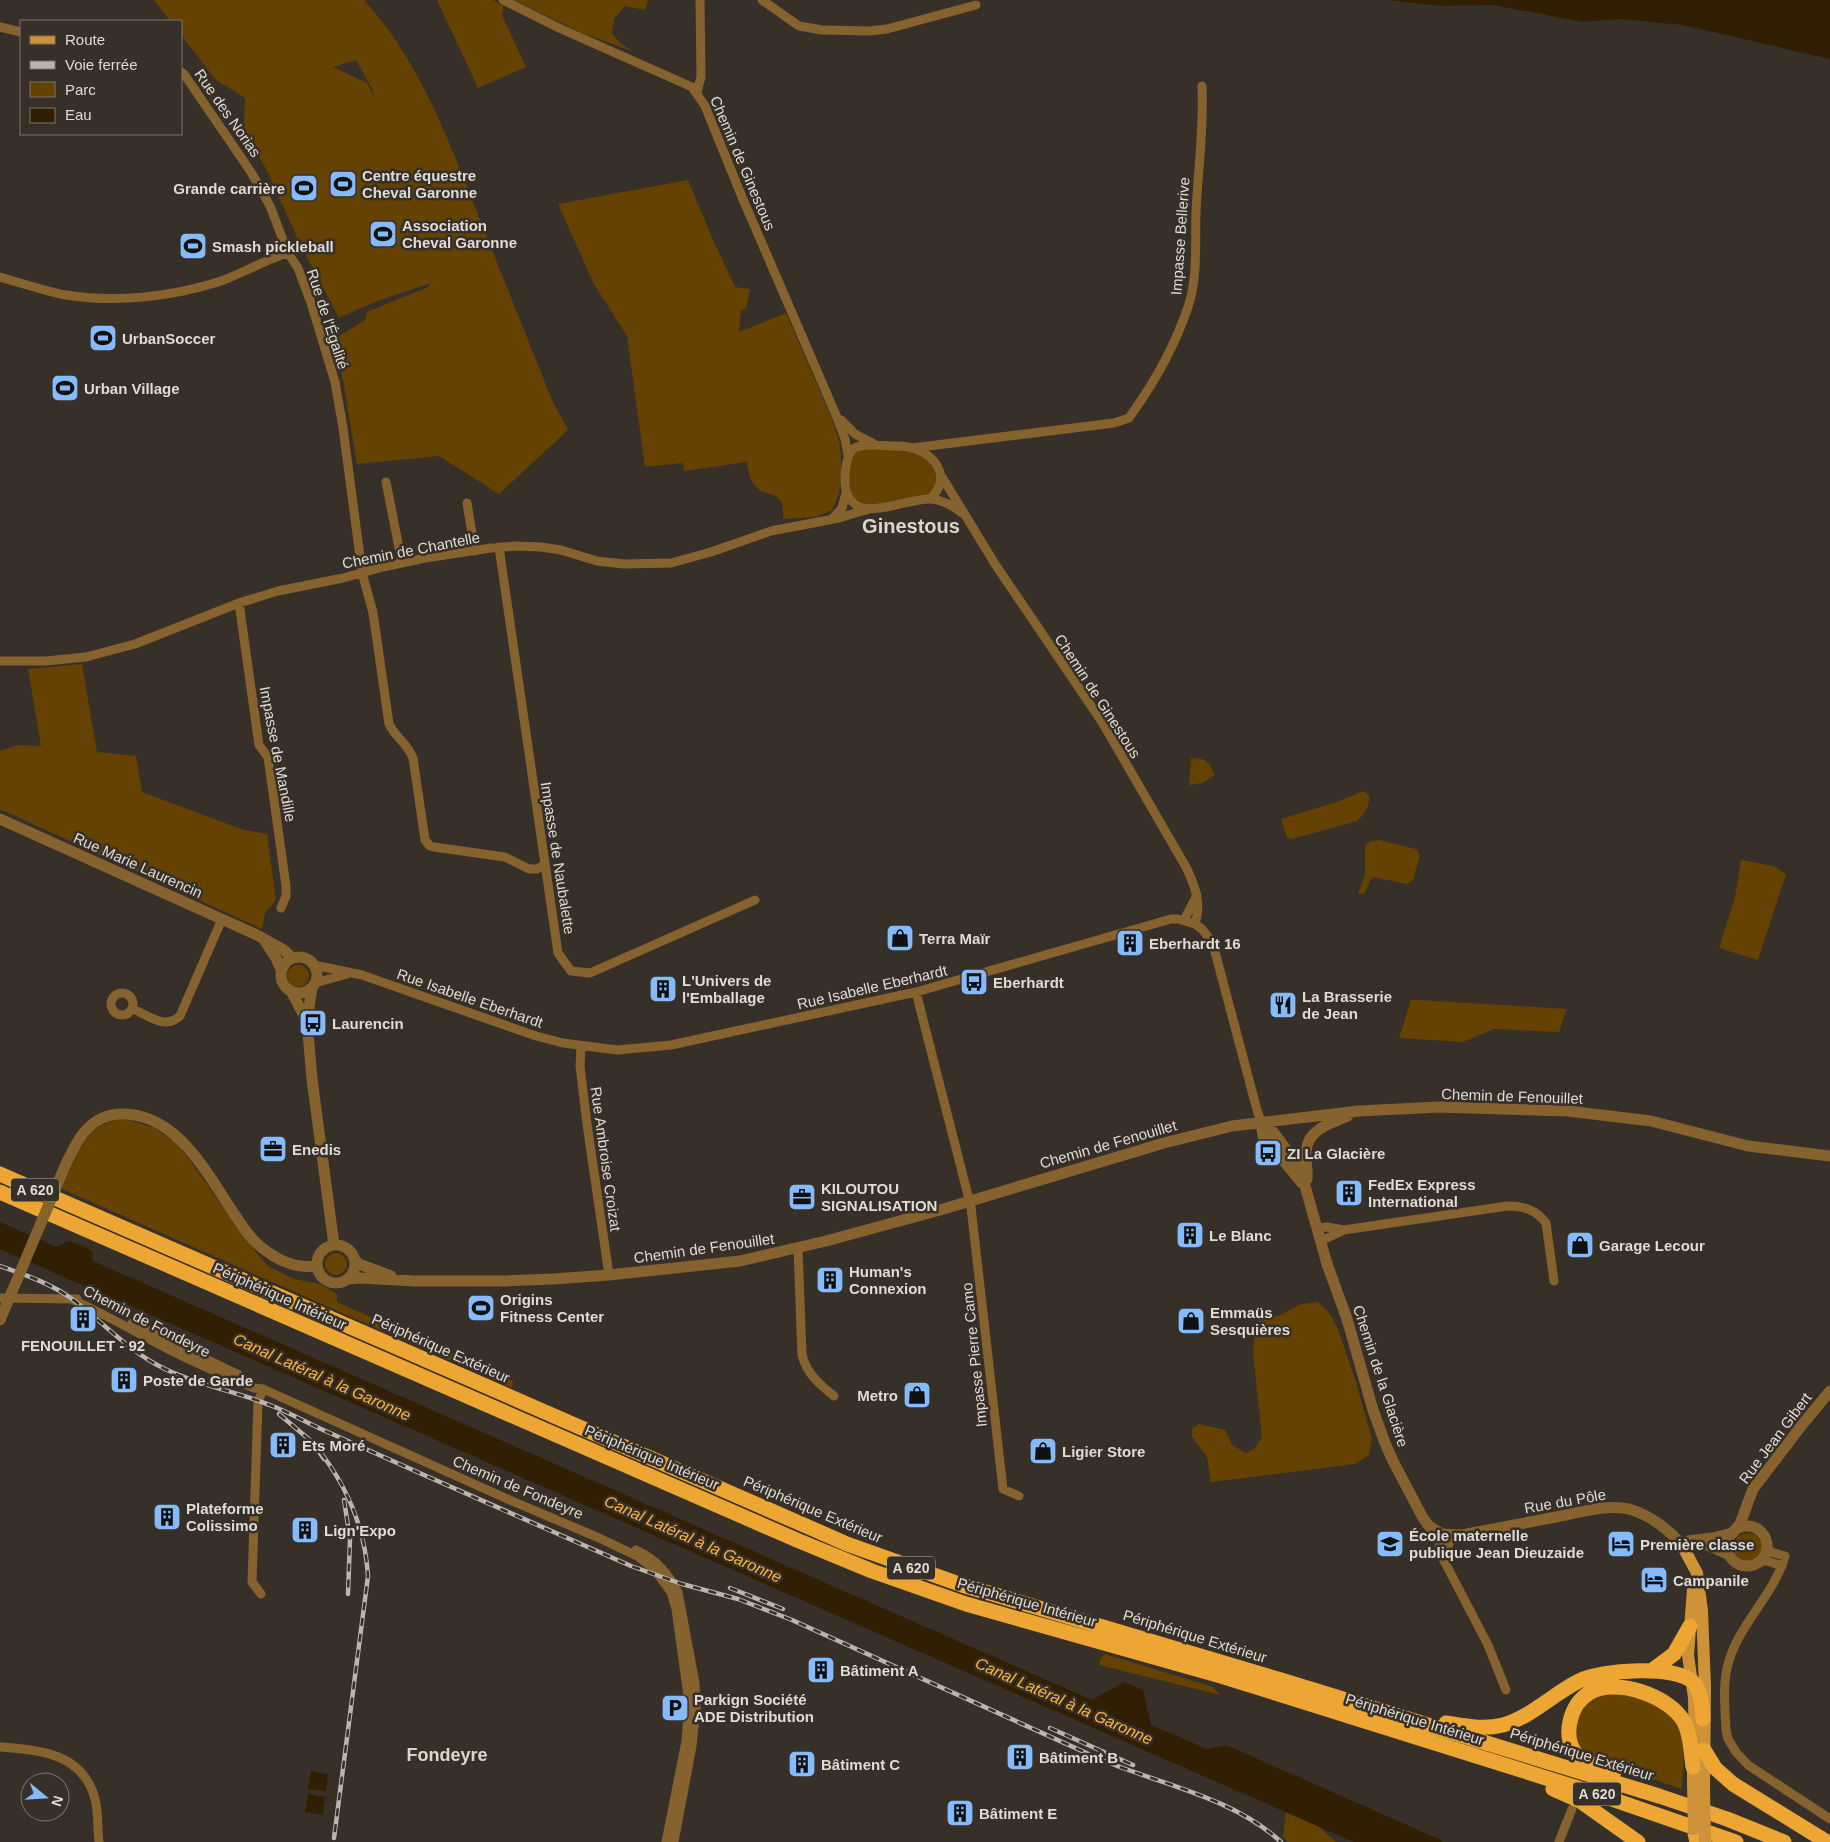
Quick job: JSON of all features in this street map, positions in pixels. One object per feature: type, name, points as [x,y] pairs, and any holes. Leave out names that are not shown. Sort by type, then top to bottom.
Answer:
[{"type":"highway","name":"Périphérique Extérieur","points":[[0,1174],[856,1547],[962,1585],[1659,1796],[1727,1819],[1784,1842]]},
{"type":"highway","name":"Périphérique Intérieur","points":[[0,1192],[799,1541],[872,1571],[966,1604],[1220,1676],[1509,1766],[1736,1842]]},
{"type":"highway","points":[[1651,1671],[1674,1654],[1690,1626]]},
{"type":"highway","points":[[1400,1718],[1474,1727],[1502,1725],[1526,1715],[1590,1676],[1619,1672],[1651,1671],[1682,1675],[1690,1679],[1698,1689],[1703,1719]]},
{"type":"highway","points":[[1659,1796],[1655,1786],[1597,1766],[1577,1754],[1572,1747],[1571,1717],[1582,1699],[1589,1693],[1614,1688],[1639,1692],[1668,1704],[1685,1724],[1693,1767]]},
{"type":"highway","points":[[1704,1750],[1715,1768],[1733,1784],[1827,1842]]},
{"type":"highway","points":[[1509,1766],[1517,1778],[1556,1790],[1580,1802],[1638,1842]]},
{"type":"main road","points":[[1682,1545],[1697,1573],[1702,1611],[1705,1687],[1704,1750],[1699,1784],[1695,1838]]},
{"type":"main road","points":[[1691,1559],[1693,1586],[1688,1655],[1694,1698],[1695,1754],[1693,1767],[1699,1784],[1705,1842]]},
{"type":"street","name":"Chemin de Ginestous","points":[[504,0],[559,28],[692,87],[697,92],[705,106],[845,439],[848,455],[846,493]]},
{"type":"street","points":[[697,92],[701,77],[700,0]]},
{"type":"street","points":[[762,0],[798,26],[822,30],[870,31],[887,29],[976,5]]},
{"type":"street","points":[[0,27],[20,32]]},
{"type":"street","name":"Rue des Norias","points":[[182,73],[189,80],[251,172],[270,206],[288,253]]},
{"type":"street","name":"Impasse Bellerive","points":[[912,448],[1114,423],[1129,418],[1169,354],[1189,306],[1194,275],[1198,164],[1203,117],[1202,86]]},
{"type":"street","points":[[0,277],[67,295],[132,298],[185,291],[217,282],[245,272],[274,257],[288,253]]},
{"type":"street","name":"Rue de l'Égalité","points":[[288,253],[298,268],[312,303],[335,382],[362,572],[373,613],[389,724],[409,748],[413,758],[427,843],[434,847],[505,857],[528,869],[538,868],[545,864]]},
{"type":"street","name":"Chemin de Ginestous","points":[[836,415],[855,434],[877,446]]},
{"type":"street","name":"Chemin de Ginestous","points":[[848,455],[853,449],[860,446],[912,448],[924,453],[938,468],[1000,571],[1102,722],[1186,867],[1197,895],[1199,911],[1195,924]]},
{"type":"street","points":[[931,459],[931,454],[936,446]]},
{"type":"street","points":[[930,499],[940,487],[942,477]]},
{"type":"street","points":[[386,482],[402,563]]},
{"type":"street","points":[[846,493],[856,505],[869,508]]},
{"type":"street","points":[[831,520],[842,508],[846,493]]},
{"type":"street","name":"Chemin de Ginestous","points":[[869,508],[930,499],[949,504],[966,516]]},
{"type":"street","points":[[467,503],[476,550]]},
{"type":"street","name":"Chemin de Chantelle","points":[[0,661],[46,661],[86,657],[135,644],[240,603],[278,591],[402,563],[500,547],[541,547],[561,550],[597,561],[624,564],[656,564],[688,559],[771,532],[831,520],[869,508]]},
{"type":"street","name":"Impasse de Naubalette","points":[[500,547],[558,953],[571,971],[590,973],[755,900]]},
{"type":"street","name":"Impasse de Mandille","points":[[240,603],[259,745],[268,757],[285,877],[286,896],[282,908]]},
{"type":"street","name":"Rue Marie Laurencin","points":[[0,819],[222,919],[284,950],[292,958]]},
{"type":"street","points":[[1184,920],[1197,895]]},
{"type":"street","points":[[133,1009],[164,1023],[173,1022],[180,1016],[222,919]]},
{"type":"street","name":"Rue Isabelle Eberhardt","points":[[314,965],[370,978],[536,1036],[581,1046],[617,1050],[672,1045],[916,992],[1171,919],[1184,920],[1195,924]]},
{"type":"street","points":[[1195,924],[1210,939],[1214,948],[1256,1110],[1261,1121]]},
{"type":"street","points":[[264,939],[281,970],[282,984],[292,993],[307,1021]]},
{"type":"street","points":[[281,970],[287,961],[292,958],[304,958],[314,965],[317,977],[313,986],[307,1021],[312,1080],[334,1245]]},
{"type":"street","points":[[292,993],[302,994],[313,986],[350,973]]},
{"type":"street","points":[[916,992],[970,1200]]},
{"type":"street","name":"Rue Ambroise Croizat","points":[[581,1046],[580,1066],[584,1100],[609,1275]]},
{"type":"street","name":"Chemin de Fenouillet","points":[[347,1279],[504,1282],[609,1275],[740,1261],[798,1248],[1164,1143],[1237,1125],[1359,1111],[1439,1108],[1568,1111],[1651,1121],[1748,1146],[1830,1156]]},
{"type":"street","points":[[1306,1188],[1308,1173],[1306,1153],[1307,1144],[1311,1136],[1321,1128],[1359,1111]]},
{"type":"street","points":[[0,1320],[78,1139],[94,1122],[106,1116],[131,1114],[154,1121],[174,1133],[213,1181],[260,1247],[296,1267],[316,1266]]},
{"type":"street","name":"Chemin de la Glacière","points":[[1261,1121],[1274,1134],[1300,1168],[1385,1443],[1423,1518],[1436,1531],[1446,1535]]},
{"type":"street","name":"Impasse Pierre Camo","points":[[970,1200],[1003,1489],[1019,1496]]},
{"type":"street","points":[[1321,1241],[1344,1230],[1507,1206],[1518,1206],[1531,1209],[1546,1223],[1554,1281]]},
{"type":"street","points":[[1318,1228],[1327,1227],[1344,1230]]},
{"type":"street","points":[[334,1245],[344,1247],[354,1259],[353,1272],[347,1279],[335,1283],[328,1282],[322,1278],[316,1266],[317,1258],[321,1252],[326,1247],[334,1245]]},
{"type":"street","points":[[798,1248],[802,1355],[805,1366],[811,1375],[834,1396]]},
{"type":"street","name":"Chemin de Fenouillet","points":[[354,1259],[364,1266],[399,1280]]},
{"type":"street","name":"Chemin de Fondeyre","points":[[0,1298],[80,1299],[96,1305],[256,1383],[263,1389],[512,1501],[597,1537],[637,1556],[654,1569],[671,1592],[676,1609],[689,1703],[688,1722],[666,1842]]},
{"type":"street","points":[[261,1594],[252,1582],[258,1402],[263,1389]]},
{"type":"street","name":"Rue Jean Gibert","points":[[1734,1531],[1740,1524],[1753,1489],[1830,1391]]},
{"type":"street","name":"Rue Jean Gibert","points":[[1747,1504],[1749,1515],[1756,1528]]},
{"type":"street","name":"Rue du Pôle","points":[[1446,1535],[1462,1535],[1594,1510],[1618,1508],[1630,1510],[1648,1517],[1666,1529],[1682,1545]]},
{"type":"street","points":[[1682,1545],[1688,1541],[1696,1541],[1746,1526],[1756,1528],[1766,1538],[1767,1547],[1765,1555],[1760,1562]]},
{"type":"street","points":[[1730,1555],[1728,1543],[1734,1531]]},
{"type":"street","points":[[1446,1535],[1444,1560],[1488,1645],[1506,1690]]},
{"type":"street","name":"Chemin de Fondeyre","points":[[597,1537],[614,1539],[649,1556],[672,1581],[682,1603],[695,1683],[696,1708],[692,1746],[674,1842]]},
{"type":"street","points":[[1696,1541],[1730,1555],[1736,1562],[1746,1566],[1767,1561],[1782,1566]]},
{"type":"street","points":[[1767,1547],[1771,1552],[1785,1556],[1774,1584],[1736,1643],[1729,1659],[1725,1673],[1726,1730],[1728,1739],[1736,1752],[1748,1765],[1830,1819]]},
{"type":"street","points":[[0,1747],[38,1750],[53,1754],[78,1770],[95,1797],[99,1842]]},
{"type":"street","points":[[1559,1842],[1572,1809]]},
{"type":"green space","points":[[154,0],[364,0],[402,49],[432,104],[445,133],[552,400],[568,430],[499,494],[439,456],[357,464],[336,338],[365,320],[367,312],[428,287],[431,283],[372,303],[339,318],[300,244],[269,175],[244,128],[245,98],[216,80],[182,36],[182,20],[169,20]],"holes":[[[356,60],[372,89],[374,97],[367,83],[333,67]]]},
{"type":"green space","points":[[437,0],[493,0],[502,5],[504,11],[502,15],[526,67],[478,88]]},
{"type":"green space","points":[[514,0],[648,0],[645,10],[625,6],[614,19],[612,33],[619,42],[632,51],[582,33]]},
{"type":"green space","points":[[688,180],[735,287],[750,289],[746,309],[741,310],[739,332],[786,313],[832,419],[839,440],[841,455],[839,494],[832,510],[816,517],[783,519],[780,499],[760,490],[755,485],[750,476],[747,462],[684,471],[683,463],[645,467],[627,336],[594,284],[558,204]]},
{"type":"green space","points":[[900,448],[914,452],[929,462],[938,480],[930,495],[883,505],[870,505],[860,502],[852,496],[849,485],[849,471],[855,451],[859,449]]},
{"type":"green space","points":[[82,664],[97,752],[136,756],[142,792],[241,829],[267,834],[276,900],[265,913],[262,929],[0,809],[0,751],[18,745],[41,746],[28,669]]},
{"type":"green space","points":[[1191,758],[1207,762],[1215,775],[1203,783],[1189,785]]},
{"type":"green space","points":[[1363,791],[1369,795],[1369,803],[1365,813],[1357,821],[1292,839],[1287,838],[1281,819],[1340,801]]},
{"type":"green space","points":[[1379,840],[1416,849],[1420,855],[1413,880],[1407,884],[1373,877],[1365,892],[1363,894],[1358,893],[1365,875],[1365,846],[1371,841]]},
{"type":"green space","points":[[1741,860],[1773,866],[1786,874],[1758,960],[1719,948],[1735,897]]},
{"type":"green space","points":[[298,965],[306,968],[309,976],[306,984],[298,987],[290,984],[287,976],[290,968]]},
{"type":"green space","points":[[1411,1000],[1567,1009],[1559,1032],[1494,1029],[1463,1042],[1399,1038]]},
{"type":"green space","points":[[129,1120],[154,1128],[176,1142],[246,1240],[268,1266],[294,1279],[320,1284],[337,1294],[337,1302],[513,1381],[512,1388],[62,1189],[76,1156],[89,1136],[106,1123]]},
{"type":"green space","points":[[336,1253],[344,1256],[347,1264],[344,1272],[336,1275],[328,1272],[325,1264],[328,1256]]},
{"type":"green space","points":[[1318,1302],[1330,1314],[1338,1329],[1356,1382],[1372,1439],[1369,1455],[1355,1464],[1211,1482],[1207,1457],[1192,1437],[1192,1428],[1199,1424],[1225,1430],[1232,1445],[1246,1453],[1254,1449],[1262,1437],[1253,1353],[1255,1327],[1260,1319],[1278,1316],[1301,1304]]},
{"type":"green space","points":[[1748,1533],[1758,1537],[1762,1547],[1758,1557],[1748,1561],[1738,1557],[1734,1547],[1738,1537]]},
{"type":"green space","points":[[1105,1654],[1213,1687],[1220,1695],[1099,1665],[1101,1658]]},
{"type":"green space","points":[[1616,1692],[1652,1703],[1671,1716],[1678,1725],[1684,1750],[1682,1789],[1595,1760],[1584,1753],[1579,1747],[1575,1732],[1578,1716],[1582,1709],[1600,1694]]},
{"type":"green space","points":[[1286,1812],[1318,1826],[1336,1842],[1288,1842],[1283,1837]]},
{"type":"water","points":[[1387,0],[1830,0],[1830,59],[1683,25],[1620,19],[1584,22],[1493,5],[1440,6]]},
{"type":"water","name":"Canal Latéral à la Garonne","points":[[0,1222],[56,1247],[69,1241],[86,1247],[92,1252],[93,1261],[1092,1700],[1124,1682],[1143,1690],[1151,1725],[1207,1749],[1226,1745],[1442,1842],[1354,1842],[0,1249]]},
{"type":"water","points":[[311,1771],[328,1774],[326,1791],[308,1789]]},
{"type":"water","points":[[308,1794],[325,1797],[323,1815],[305,1812]]},
{"type":"railway","points":[[0,1266],[64,1293],[140,1354],[178,1375],[275,1407],[631,1566],[682,1584],[738,1599],[792,1620],[1102,1760],[1219,1803],[1262,1827],[1281,1842]]},
{"type":"railway","points":[[279,1414],[311,1441],[324,1459]]},
{"type":"railway","points":[[321,1453],[340,1481],[354,1511],[363,1542],[368,1576],[334,1838]]},
{"type":"railway","points":[[344,1500],[350,1539],[348,1594]]},
{"type":"railway","points":[[730,1588],[783,1609]]},
{"type":"railway","points":[[1050,1728],[1133,1765]]},
{"type":"place","name":"Centre équestre Cheval Garonne","points":[[343,184]]},
{"type":"place","name":"Grande carrière","points":[[304,188]]},
{"type":"place","name":"Association Cheval Garonne","points":[[383,234]]},
{"type":"place","name":"Smash pickleball","points":[[193,246]]},
{"type":"place","name":"UrbanSoccer","points":[[103,338]]},
{"type":"place","name":"Urban Village","points":[[65,388]]},
{"type":"place","name":"Terra Maïr","points":[[900,938]]},
{"type":"place","name":"Eberhardt 16","points":[[1130,943]]},
{"type":"place","name":"Eberhardt","points":[[974,982]]},
{"type":"place","name":"L'Univers de l'Emballage","points":[[663,989]]},
{"type":"place","name":"La Brasserie de Jean","points":[[1283,1005]]},
{"type":"place","name":"Laurencin","points":[[313,1023]]},
{"type":"place","name":"Enedis","points":[[273,1149]]},
{"type":"place","name":"ZI La Glacière","points":[[1268,1153]]},
{"type":"place","name":"FedEx Express International","points":[[1349,1193]]},
{"type":"place","name":"KILOUTOU SIGNALISATION","points":[[802,1197]]},
{"type":"place","name":"Le Blanc","points":[[1190,1235]]},
{"type":"place","name":"Garage Lecour","points":[[1580,1245]]},
{"type":"place","name":"Human's Connexion","points":[[830,1280]]},
{"type":"place","name":"Origins Fitness Center","points":[[481,1308]]},
{"type":"place","name":"FENOUILLET - 92","points":[[83,1319]]},
{"type":"place","name":"Emmaüs Sesquières","points":[[1191,1321]]},
{"type":"place","name":"Poste de Garde","points":[[124,1380]]},
{"type":"place","name":"Metro","points":[[917,1395]]},
{"type":"place","name":"Ets Moré","points":[[283,1445]]},
{"type":"place","name":"Ligier Store","points":[[1043,1451]]},
{"type":"place","name":"Plateforme Colissimo","points":[[167,1517]]},
{"type":"place","name":"Lign'Expo","points":[[305,1530]]},
{"type":"place","name":"École maternelle publique Jean Dieuzaide","points":[[1390,1544]]},
{"type":"place","name":"Première classe","points":[[1621,1544]]},
{"type":"place","name":"Campanile","points":[[1654,1580]]},
{"type":"place","name":"Bâtiment A","points":[[821,1670]]},
{"type":"place","name":"Parkign Société ADE Distribution","points":[[675,1708]]},
{"type":"place","name":"Bâtiment B","points":[[1020,1757]]},
{"type":"place","name":"Bâtiment C","points":[[802,1764]]},
{"type":"place","name":"Bâtiment E","points":[[960,1813]]},
{"type":"district","name":"Ginestous","points":[[911,526]]},
{"type":"district","name":"Fondeyre","points":[[447,1755]]}]
